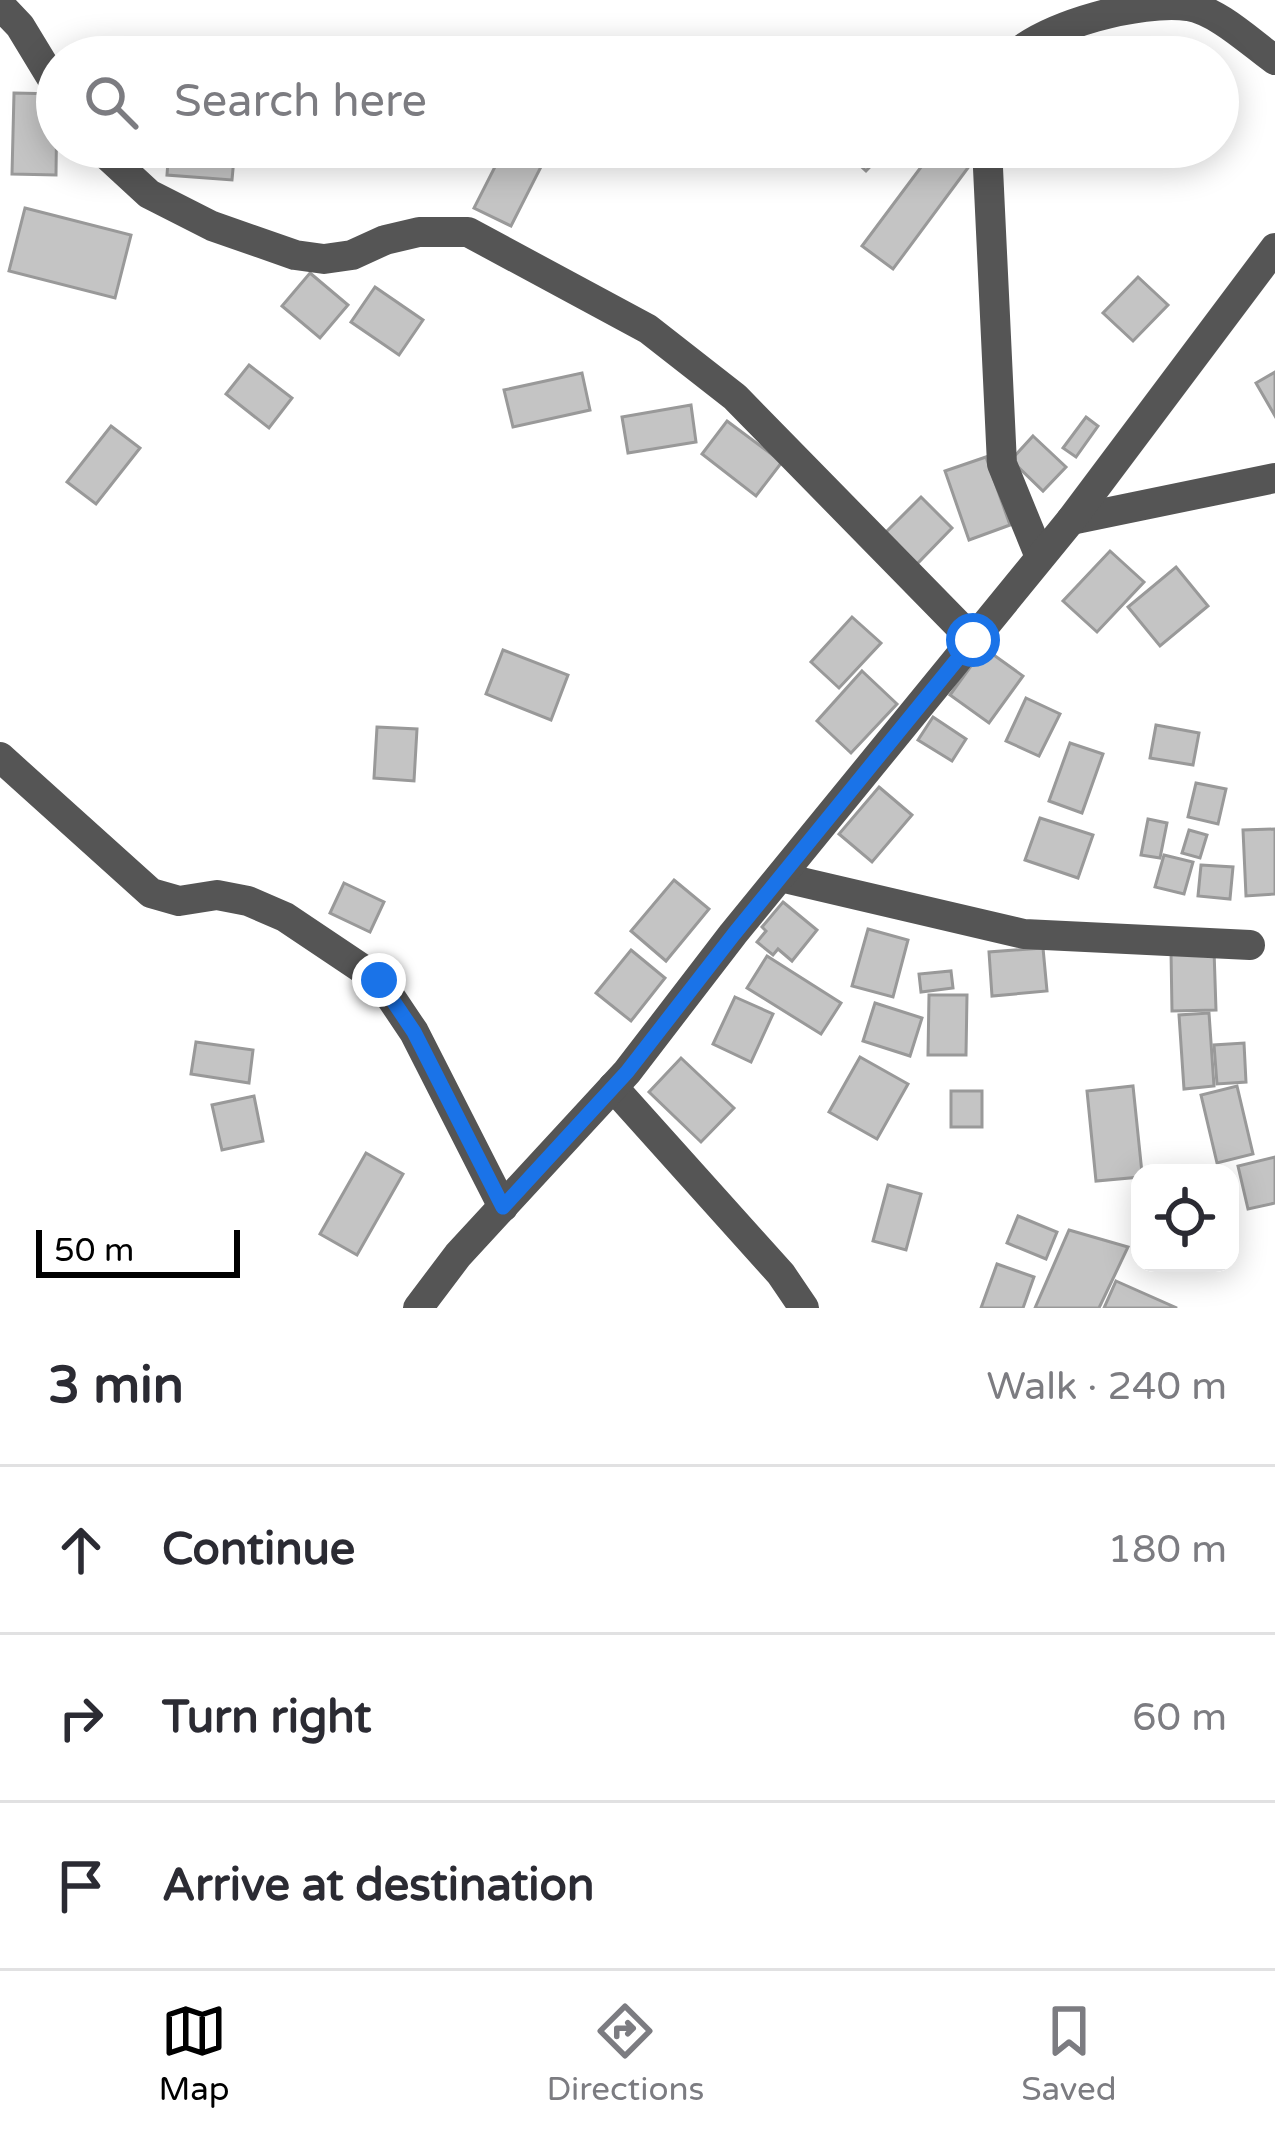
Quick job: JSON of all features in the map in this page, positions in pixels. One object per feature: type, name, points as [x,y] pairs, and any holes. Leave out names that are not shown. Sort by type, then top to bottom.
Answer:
[{"type":"street","points":[[0,5],[36,52]]},
{"type":"street","points":[[1049,36],[1080,18],[1190,6],[1237,36]]},
{"type":"street","points":[[1239,37],[1275,60]]},
{"type":"street","points":[[121,168],[149,194],[212,226],[295,255],[324,259],[352,255],[419,232],[468,232],[647,328],[735,397],[973,640]]},
{"type":"street","points":[[988,168],[1002,464],[1040,556]]},
{"type":"street","points":[[418,1308],[458,1255],[613,1088],[1070,520],[1275,248]]},
{"type":"street","points":[[1070,520],[1275,478]]},
{"type":"street","points":[[0,757],[151,893],[179,901],[217,895],[248,901],[285,917],[379,980],[414,1032],[503,1207]]},
{"type":"street","points":[[781,877],[1024,934],[1250,945]]},
{"type":"street","points":[[613,1088],[782,1274],[805,1308]]},
{"type":"building","points":[[14,93],[36,94],[36,168],[56,168],[56,175],[12,174]]},
{"type":"building","points":[[168,168],[233,168],[232,180],[167,175]]},
{"type":"building","points":[[494,168],[540,168],[511,226],[474,208]]},
{"type":"building","points":[[920,168],[968,168],[893,269],[862,246]]},
{"type":"building","points":[[25,208],[131,235],[115,298],[9,271]]},
{"type":"building","points":[[310,273],[348,305],[320,338],[282,306]]},
{"type":"building","points":[[1138,277],[1168,305],[1133,341],[1103,313]]},
{"type":"building","points":[[375,287],[423,320],[399,355],[351,322]]},
{"type":"building","points":[[249,365],[292,398],[269,428],[226,394]]},
{"type":"building","points":[[1275,372],[1275,416],[1256,383]]},
{"type":"building","points":[[582,373],[590,410],[513,427],[504,390]]},
{"type":"building","points":[[691,405],[696,442],[628,453],[622,417]]},
{"type":"building","points":[[1086,417],[1098,426],[1076,457],[1063,448]]},
{"type":"building","points":[[727,421],[782,462],[756,496],[702,454]]},
{"type":"building","points":[[111,426],[140,448],[96,504],[67,482]]},
{"type":"building","points":[[1033,436],[1066,467],[1043,491],[1011,460]]},
{"type":"building","points":[[986,457],[1010,525],[969,540],[945,471]]},
{"type":"building","points":[[921,497],[952,528],[915,566],[884,534]]},
{"type":"building","points":[[1110,551],[1144,582],[1097,632],[1063,601]]},
{"type":"building","points":[[1176,567],[1208,606],[1160,646],[1128,607]]},
{"type":"building","points":[[852,617],[881,643],[839,688],[811,662]]},
{"type":"building","points":[[984,648],[1023,676],[989,723],[950,695]]},
{"type":"building","points":[[503,650],[568,675],[551,720],[486,694]]},
{"type":"building","points":[[862,671],[897,704],[851,753],[817,721]]},
{"type":"building","points":[[1026,698],[1060,714],[1039,756],[1006,741]]},
{"type":"building","points":[[933,717],[966,739],[952,761],[918,740]]},
{"type":"building","points":[[1156,725],[1199,733],[1193,765],[1150,758]]},
{"type":"building","points":[[377,727],[417,729],[414,781],[374,778]]},
{"type":"building","points":[[1070,743],[1103,754],[1082,813],[1049,801]]},
{"type":"building","points":[[1196,783],[1226,789],[1218,824],[1188,817]]},
{"type":"building","points":[[879,787],[912,815],[872,862],[839,834]]},
{"type":"building","points":[[1040,818],[1093,835],[1078,878],[1025,860]]},
{"type":"building","points":[[1148,819],[1167,823],[1160,858],[1141,855]]},
{"type":"building","points":[[1275,829],[1275,894],[1246,896],[1243,830]]},
{"type":"building","points":[[1189,830],[1207,835],[1200,858],[1182,853]]},
{"type":"building","points":[[1164,855],[1193,862],[1184,894],[1155,887]]},
{"type":"building","points":[[1201,865],[1233,867],[1230,899],[1198,896]]},
{"type":"building","points":[[674,880],[709,909],[666,961],[631,931]]},
{"type":"building","points":[[344,883],[384,902],[370,932],[330,913]]},
{"type":"building","points":[[783,902],[817,930],[792,961],[778,949],[773,955],[757,942],[766,931],[762,927]]},
{"type":"building","points":[[868,929],[908,940],[893,997],[852,986]]},
{"type":"building","points":[[1043,948],[1047,991],[992,996],[989,952]]},
{"type":"building","points":[[631,950],[665,978],[631,1021],[596,993]]},
{"type":"building","points":[[1214,950],[1216,1010],[1172,1011],[1171,951]]},
{"type":"building","points":[[767,956],[841,1003],[821,1034],[747,988]]},
{"type":"building","points":[[951,971],[953,988],[921,992],[919,974]]},
{"type":"building","points":[[929,995],[967,995],[966,1055],[928,1055]]},
{"type":"building","points":[[735,997],[773,1014],[751,1062],[713,1044]]},
{"type":"building","points":[[875,1003],[922,1018],[910,1056],[863,1041]]},
{"type":"building","points":[[1209,1013],[1214,1086],[1184,1089],[1179,1015]]},
{"type":"building","points":[[196,1042],[253,1050],[249,1083],[191,1074]]},
{"type":"building","points":[[1244,1043],[1246,1082],[1217,1084],[1214,1045]]},
{"type":"building","points":[[860,1057],[908,1084],[877,1139],[829,1112]]},
{"type":"building","points":[[681,1058],[734,1108],[701,1142],[649,1092]]},
{"type":"building","points":[[1133,1086],[1141,1164],[1131,1164],[1131,1178],[1096,1181],[1087,1091]]},
{"type":"building","points":[[1237,1086],[1253,1154],[1217,1163],[1201,1095]]},
{"type":"building","points":[[951,1091],[982,1091],[982,1127],[951,1127]]},
{"type":"building","points":[[254,1096],[263,1141],[222,1150],[212,1105]]},
{"type":"building","points":[[366,1153],[403,1174],[357,1255],[320,1234]]},
{"type":"building","points":[[1275,1157],[1275,1203],[1248,1209],[1239,1166]]},
{"type":"building","points":[[888,1185],[921,1194],[906,1250],[873,1241]]},
{"type":"building","points":[[1018,1216],[1057,1232],[1046,1259],[1007,1243]]},
{"type":"building","points":[[1069,1230],[1128,1247],[1099,1308],[1035,1308]]},
{"type":"building","points":[[997,1264],[1034,1277],[1023,1308],[981,1308]]},
{"type":"building","points":[[1116,1281],[1177,1308],[1104,1308]]},
{"type":"route","points":[[379,980],[414,1032],[503,1207],[627,1072],[973,640]]}]
